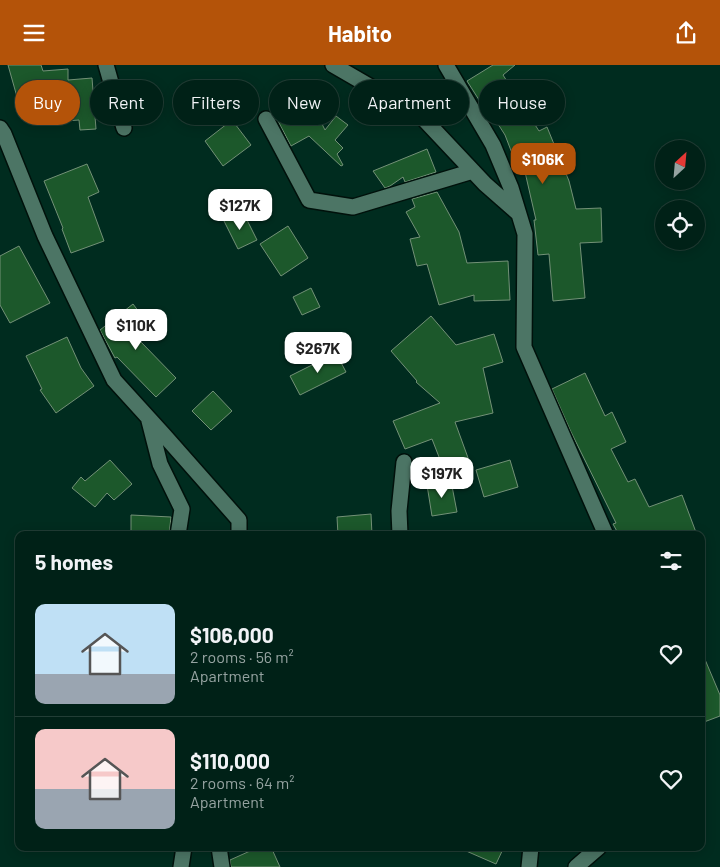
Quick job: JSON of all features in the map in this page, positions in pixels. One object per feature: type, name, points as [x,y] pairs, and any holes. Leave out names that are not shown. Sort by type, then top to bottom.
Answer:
[{"type":"street","points":[[106,65],[124,128]]},
{"type":"street","points":[[334,65],[421,117],[473,171],[518,213]]},
{"type":"street","points":[[446,65],[493,145],[511,188],[525,234],[524,347],[604,531]]},
{"type":"street","points":[[266,119],[309,201],[353,207],[473,171]]},
{"type":"street","points":[[0,128],[45,236],[114,381],[239,520],[239,531]]},
{"type":"street","points":[[148,418],[160,464],[182,509],[179,531]]},
{"type":"street","points":[[400,531],[404,462]]},
{"type":"street","points":[[181,867],[183,851]]},
{"type":"street","points":[[220,851],[222,867]]},
{"type":"street","points":[[529,867],[531,851]]},
{"type":"street","points":[[576,867],[594,851]]},
{"type":"building","points":[[8,65],[41,65],[43,71],[68,69],[68,80],[15,80],[15,90]]},
{"type":"building","points":[[493,65],[515,65],[503,75],[506,80],[479,80],[479,100],[469,84],[469,80]]},
{"type":"building","points":[[92,78],[92,80],[90,80],[90,125],[96,125],[96,129],[80,130],[80,80],[68,80]]},
{"type":"building","points":[[339,118],[348,125],[335,140],[343,148],[337,154],[343,165],[341,166],[309,136],[291,146],[280,125],[322,125],[325,130],[329,125],[339,125]]},
{"type":"building","points":[[226,125],[236,125],[251,145],[223,166],[205,141]]},
{"type":"building","points":[[499,125],[535,125],[539,131],[547,127],[569,181],[576,209],[601,208],[602,242],[580,243],[585,298],[553,301],[549,254],[538,255],[534,220],[536,220],[525,172],[520,174],[505,135]]},
{"type":"building","points":[[427,149],[436,172],[405,182],[403,177],[385,188],[373,171]]},
{"type":"building","points":[[87,164],[99,192],[88,197],[104,241],[71,253],[44,181]]},
{"type":"building","points":[[437,192],[459,232],[467,263],[508,261],[510,300],[474,301],[474,295],[439,305],[427,264],[417,266],[410,239],[420,237],[406,212],[415,207],[412,199]]},
{"type":"building","points":[[243,212],[257,240],[238,249],[224,221]]},
{"type":"building","points":[[288,226],[308,258],[281,276],[260,244]]},
{"type":"building","points":[[19,246],[50,303],[10,323],[0,305],[0,256]]},
{"type":"building","points":[[311,288],[320,307],[302,315],[293,297]]},
{"type":"building","points":[[133,304],[145,320],[137,327],[144,336],[139,340],[176,378],[156,397],[117,357],[115,358],[100,330]]},
{"type":"building","points":[[431,316],[456,345],[494,334],[503,362],[483,368],[493,413],[455,422],[471,466],[446,475],[432,439],[405,449],[393,421],[440,403],[416,382],[391,351]]},
{"type":"building","points":[[67,337],[81,368],[94,386],[56,413],[40,390],[42,389],[26,356]]},
{"type":"building","points":[[336,353],[346,372],[300,395],[290,376]]},
{"type":"building","points":[[585,373],[605,416],[612,412],[626,442],[611,449],[628,482],[635,479],[649,507],[682,495],[696,531],[617,531],[613,524],[616,523],[552,389]]},
{"type":"building","points":[[213,391],[232,411],[211,430],[192,411]]},
{"type":"building","points":[[110,460],[132,484],[114,500],[107,493],[95,507],[72,488],[81,477],[85,481]]},
{"type":"building","points":[[510,460],[518,487],[484,497],[476,470]]},
{"type":"building","points":[[451,481],[457,512],[432,516],[427,485]]},
{"type":"building","points":[[371,514],[372,531],[338,531],[337,517]]},
{"type":"building","points":[[131,515],[171,517],[169,531],[131,531]]},
{"type":"building","points":[[705,659],[720,695],[720,716],[705,722]]},
{"type":"building","points":[[250,851],[273,851],[280,867],[231,867],[230,860]]},
{"type":"building","points":[[466,851],[502,851],[496,864]]}]
